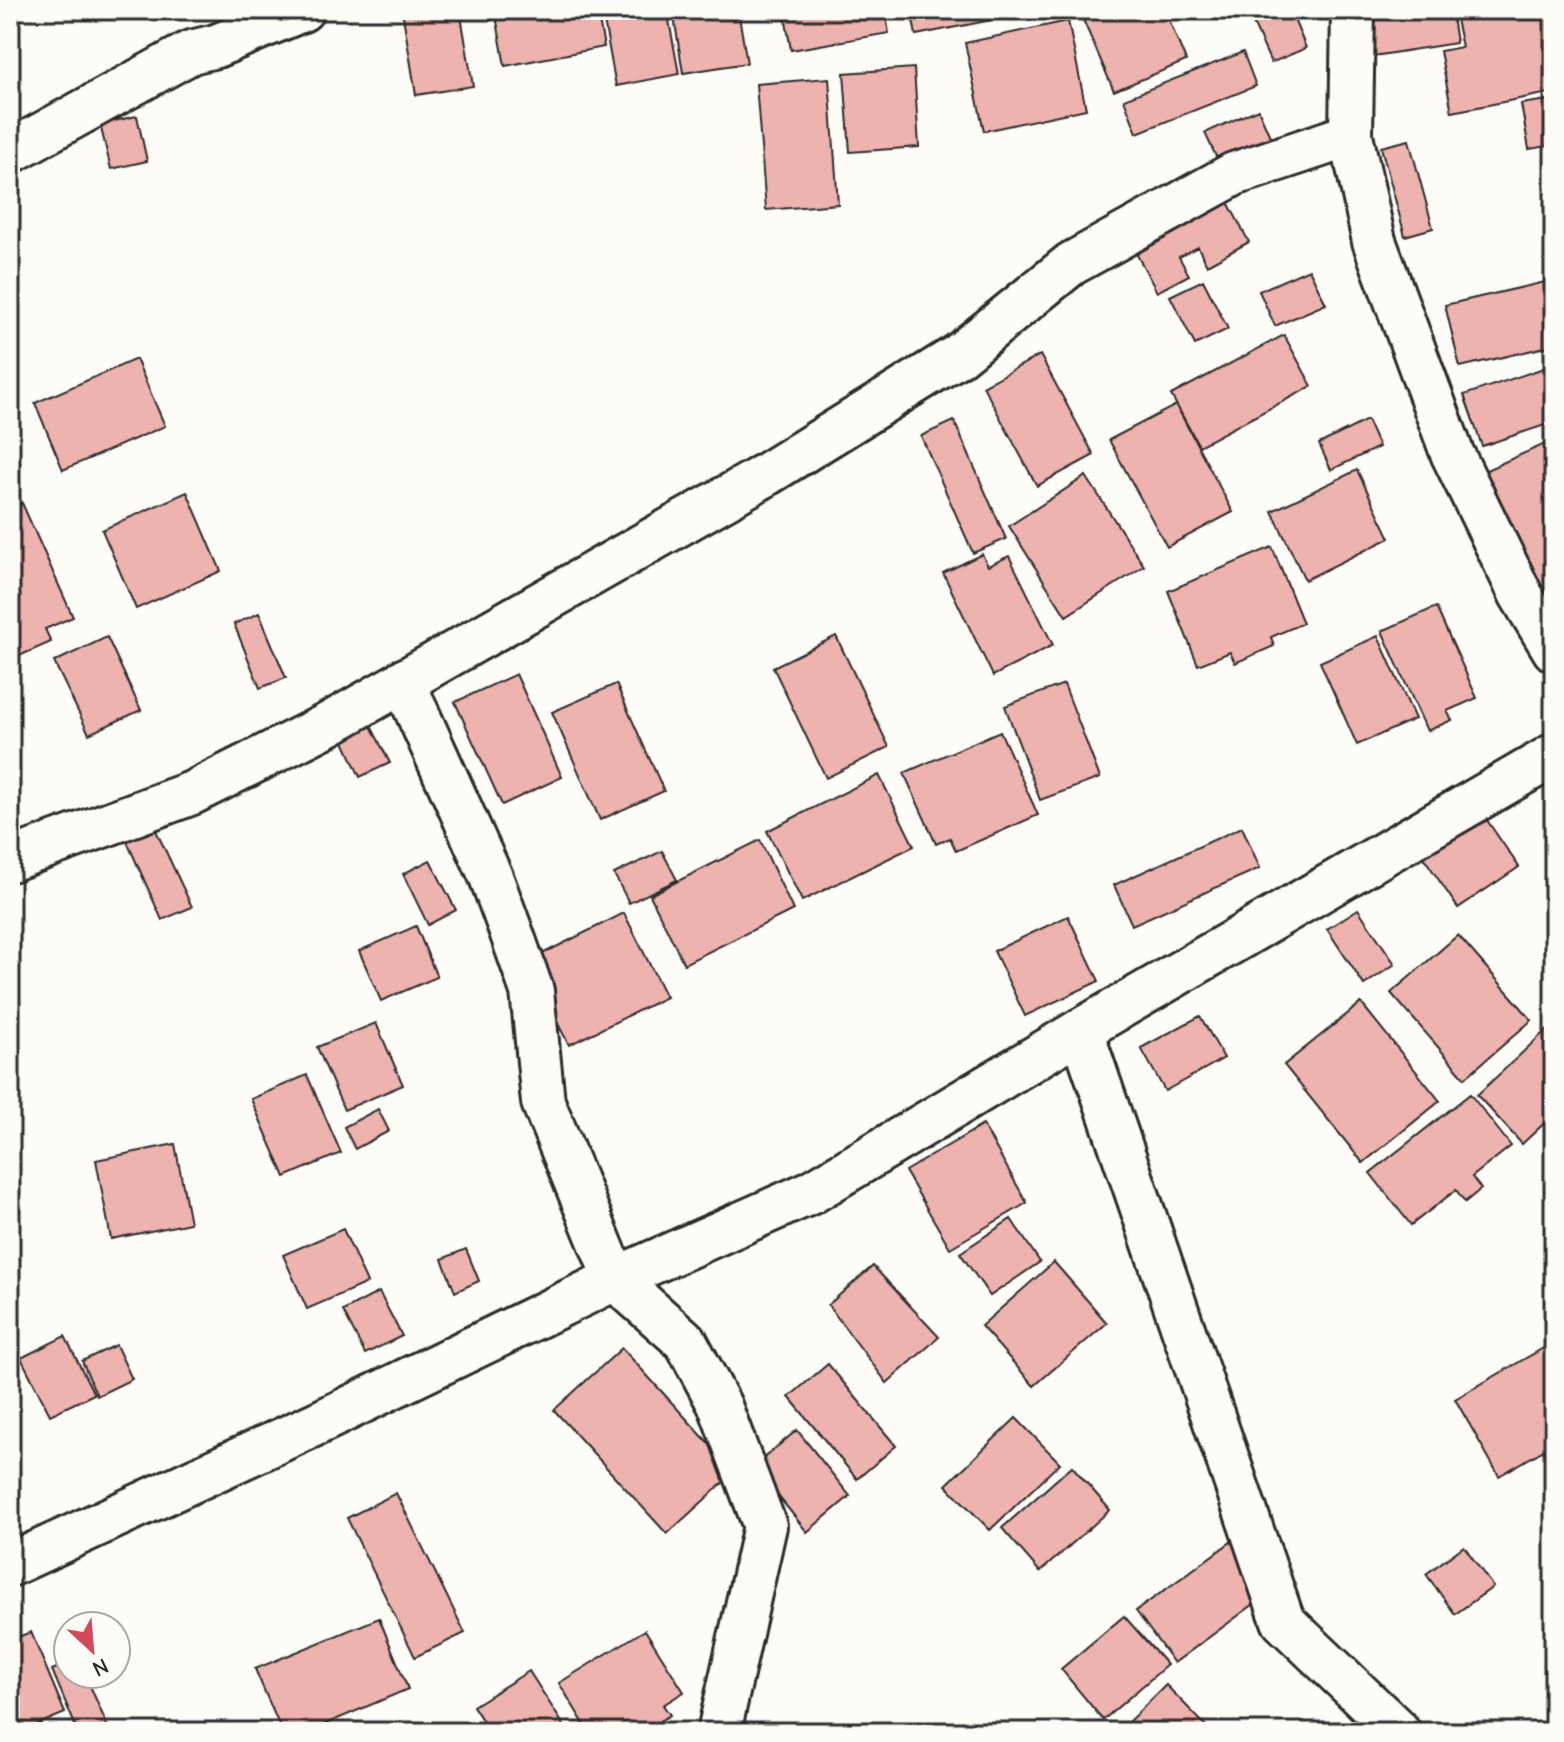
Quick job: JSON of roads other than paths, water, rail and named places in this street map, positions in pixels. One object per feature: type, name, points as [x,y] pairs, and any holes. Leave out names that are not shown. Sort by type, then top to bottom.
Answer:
[{"type":"street","points":[[10,152],[191,52],[216,46],[302,10]]},
{"type":"street","points":[[1353,10],[1351,135],[1374,241],[1452,453],[1521,595],[1554,650]]},
{"type":"street","points":[[10,860],[192,793],[403,681],[757,480],[959,355],[1071,264],[1234,174],[1351,135]]},
{"type":"street","points":[[403,681],[491,877],[522,962],[532,991],[543,1102],[615,1279],[686,1342],[720,1406],[765,1526],[719,1732]]},
{"type":"street","points":[[10,1565],[318,1423],[615,1279],[812,1192],[1081,1030],[1231,946],[1554,755]]},
{"type":"street","points":[[1081,1030],[1283,1621],[1399,1732]]}]
